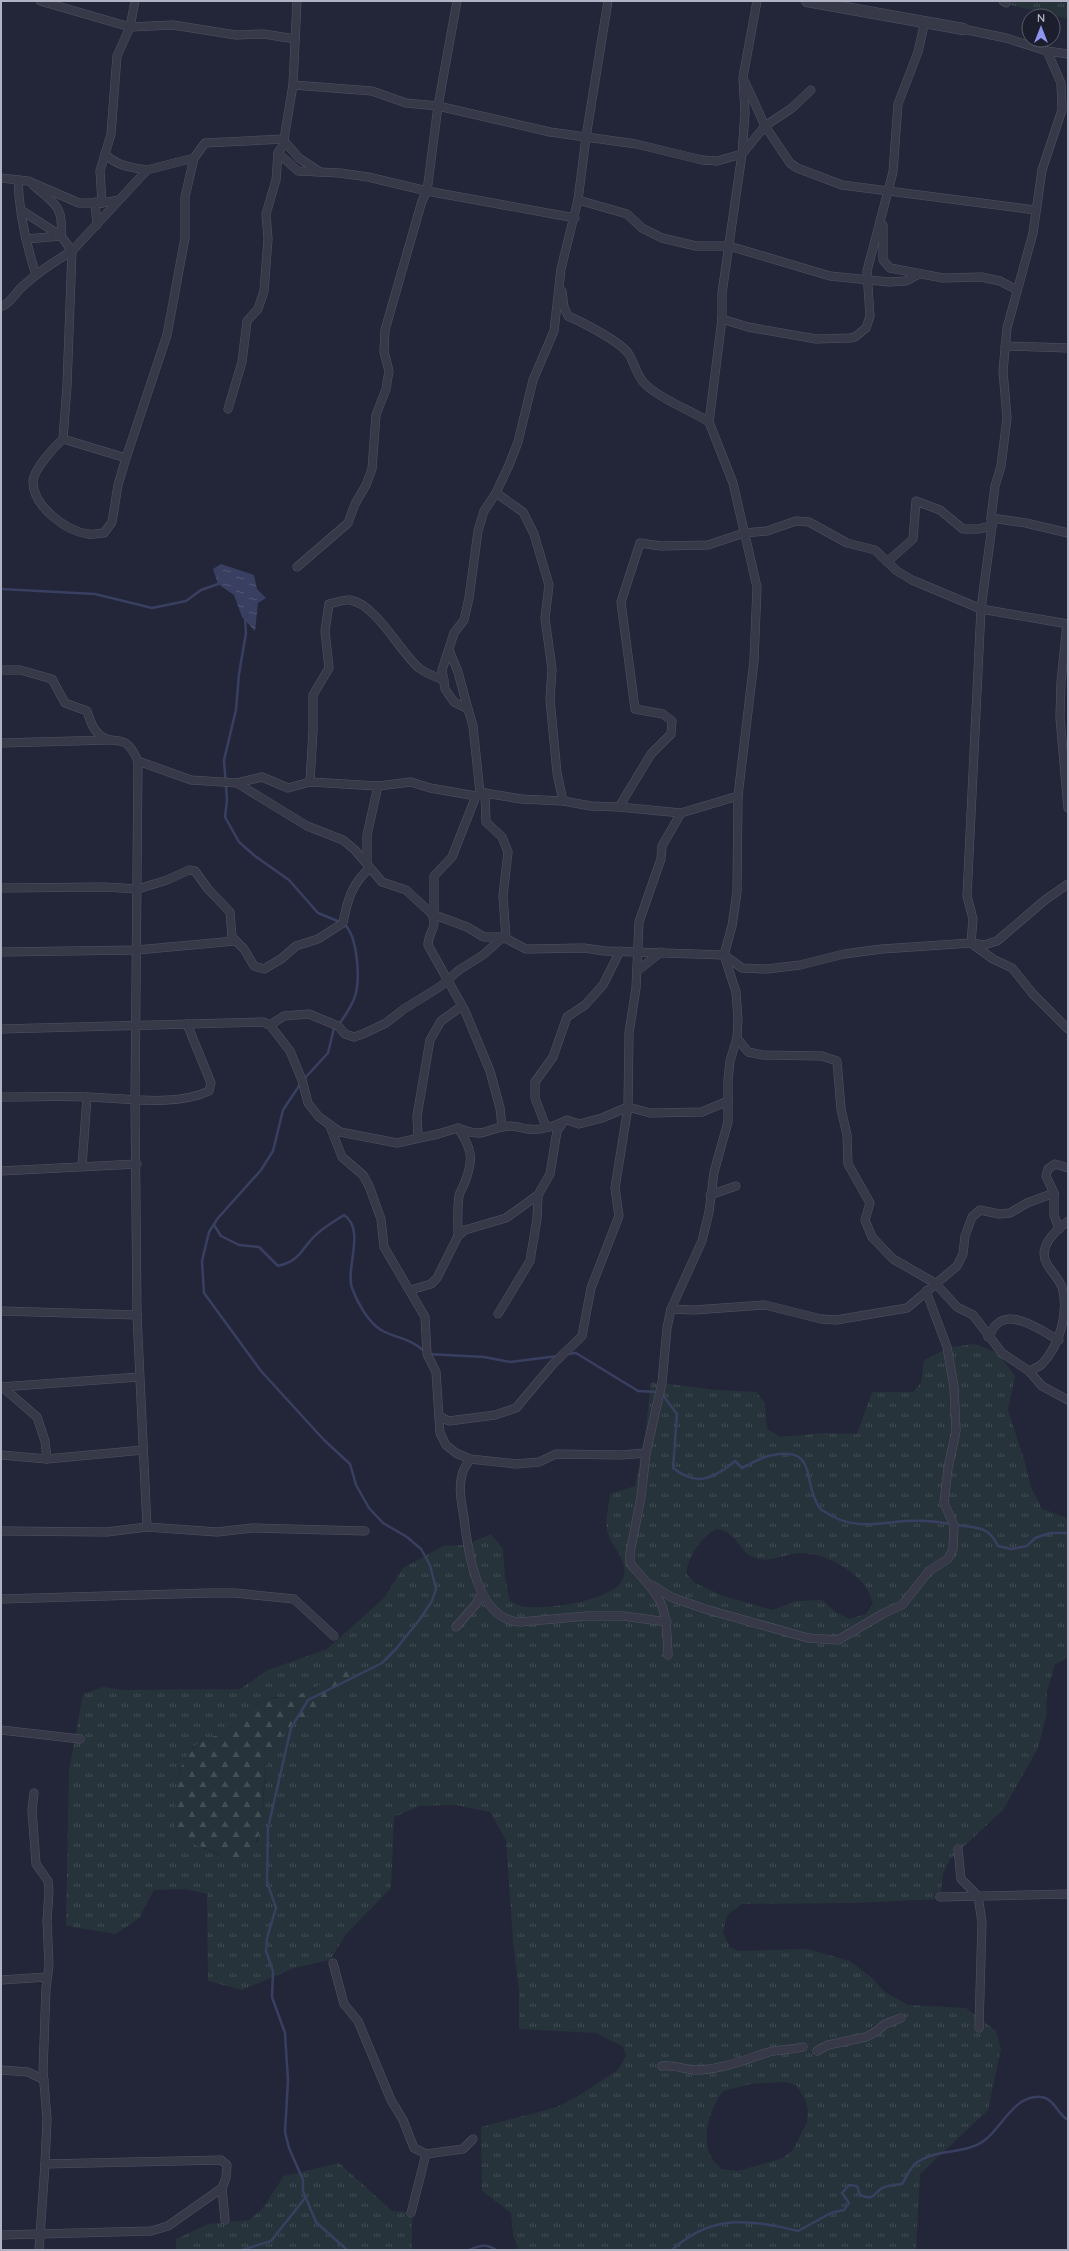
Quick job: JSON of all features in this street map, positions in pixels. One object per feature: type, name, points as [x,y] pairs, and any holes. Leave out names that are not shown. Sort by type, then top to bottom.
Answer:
[{"type":"street","points":[[40,1],[130,27],[173,25],[236,35],[264,34],[295,39]]},
{"type":"street","points":[[102,203],[100,171],[110,134],[117,56],[130,27],[135,1]]},
{"type":"street","points":[[228,410],[242,362],[247,321],[258,309],[264,291],[268,239],[266,214],[276,180],[278,153],[285,140],[292,85],[297,1]]},
{"type":"street","points":[[297,567],[348,523],[355,504],[366,485],[372,469],[376,415],[386,389],[389,371],[384,352],[385,330],[422,201],[427,192],[438,106],[457,1]]},
{"type":"street","points":[[468,709],[454,702],[445,689],[442,670],[454,633],[464,620],[469,598],[478,531],[484,511],[496,494],[518,442],[533,380],[554,331],[564,253],[575,218],[586,137],[608,1]]},
{"type":"street","points":[[668,1655],[667,1622],[665,1611],[660,1599],[633,1567],[630,1562],[630,1553],[641,1497],[646,1453],[662,1383],[667,1328],[671,1309],[702,1241],[709,1212],[714,1172],[728,1122],[730,1061],[737,1038],[738,1019],[736,992],[724,956],[732,926],[736,892],[738,796],[754,661],[758,610],[756,576],[744,533],[729,468],[709,422],[722,319],[722,293],[742,154],[745,113],[743,77],[757,1]]},
{"type":"street","points":[[807,1],[925,21],[1006,38],[1047,51],[1068,54]]},
{"type":"street","points":[[722,319],[748,327],[816,339],[855,337],[866,328],[870,316],[867,271],[883,215],[893,172],[898,104],[918,52],[925,21]]},
{"type":"street","points":[[971,943],[973,919],[967,896],[981,609],[991,522],[1008,418],[1003,371],[1005,346],[1017,290],[1033,233],[1042,170],[1062,110],[1061,83],[1047,51]]},
{"type":"street","points":[[743,77],[765,126],[790,163],[797,168],[842,185],[1036,210]]},
{"type":"street","points":[[292,85],[357,89],[406,103],[438,106],[550,132],[636,144],[702,160],[717,161],[742,154],[765,126],[792,108],[811,90]]},
{"type":"street","points":[[21,210],[61,236],[72,252],[67,386],[63,439],[49,453],[33,481],[36,498],[60,522],[88,534],[104,533],[112,522],[118,485],[167,335],[185,238],[186,197],[194,158],[205,143],[285,140]]},
{"type":"street","points":[[285,140],[299,158],[320,172]]},
{"type":"street","points":[[278,153],[298,171],[368,177],[427,192],[575,218]]},
{"type":"street","points":[[105,154],[112,161],[125,167],[147,170],[194,158]]},
{"type":"street","points":[[1,307],[10,303],[22,287],[36,275],[72,252],[147,170]]},
{"type":"street","points":[[1,178],[28,180],[79,203],[102,203],[119,200]]},
{"type":"street","points":[[18,180],[26,239],[36,275]]},
{"type":"street","points":[[28,180],[59,208],[62,215],[61,236]]},
{"type":"street","points":[[578,200],[627,214],[642,228],[662,238],[696,246],[729,246],[830,276],[867,281],[906,281],[919,274]]},
{"type":"street","points":[[97,225],[95,202],[102,203]]},
{"type":"street","points":[[883,215],[883,260],[890,268],[943,278],[981,277],[1000,281],[1017,290]]},
{"type":"street","points":[[26,239],[61,236]]},
{"type":"street","points":[[561,283],[564,306],[568,316],[592,328],[627,353],[634,370],[645,384],[656,393],[709,422]]},
{"type":"street","points":[[1005,346],[1068,348]]},
{"type":"street","points":[[63,439],[126,458]]},
{"type":"street","points":[[496,494],[523,512],[534,534],[548,585],[545,618],[552,669],[550,699],[557,774],[564,801]]},
{"type":"street","points":[[887,562],[913,539],[916,501],[940,510],[963,528],[978,529],[991,522],[1026,523],[1068,533]]},
{"type":"street","points":[[619,806],[651,754],[671,734],[672,721],[663,714],[635,709],[621,602],[640,543],[661,546],[708,545],[744,533],[767,531],[796,521],[809,522],[847,543],[875,550],[887,562],[912,580],[981,609],[1067,624],[1061,682],[1060,718],[1068,808]]},
{"type":"street","points":[[310,782],[313,731],[313,695],[329,668],[325,631],[328,604],[349,600],[364,606],[390,632],[418,667],[429,675],[444,680]]},
{"type":"street","points":[[449,650],[458,672],[473,726],[480,794],[486,822],[502,837],[508,852],[503,896],[504,937]]},
{"type":"street","points":[[1,670],[20,670],[52,679],[65,703],[87,712],[99,734],[106,739],[121,740],[132,748],[138,761],[135,1100],[137,1164],[137,1315],[147,1527]]},
{"type":"street","points":[[1,743],[121,740]]},
{"type":"street","points":[[138,761],[191,780],[237,783],[262,777],[288,788],[310,782],[378,786],[403,785],[411,782],[430,788],[521,799],[564,801],[590,806],[619,806],[681,813],[738,796]]},
{"type":"street","points":[[237,783],[307,826],[343,840],[369,866],[382,882],[406,890],[413,894],[433,915],[467,927],[484,937],[504,937],[526,949],[584,948],[724,956],[742,968],[767,969],[800,965],[844,954],[882,949],[971,943],[984,945],[997,941],[1068,884]]},
{"type":"street","points":[[1,888],[138,888],[167,880],[189,870],[195,870],[208,888],[230,912],[231,931],[235,941],[244,948],[254,966],[264,969],[270,967],[296,946],[318,939],[343,923],[346,904],[357,880],[369,866],[367,835],[378,786]]},
{"type":"street","points":[[480,794],[452,857],[434,876],[433,915],[435,924],[428,940],[428,945],[449,979],[490,1070],[500,1108],[502,1127]]},
{"type":"street","points":[[439,1416],[449,1421],[495,1415],[516,1408],[553,1364],[582,1336],[591,1288],[619,1216],[615,1188],[628,1107],[629,1032],[637,971],[639,922],[642,909],[658,870],[662,846],[681,813]]},
{"type":"street","points":[[270,1025],[284,1016],[309,1014],[338,1026],[345,1034],[354,1037],[373,1030],[386,1023],[449,979],[459,970],[483,955],[504,937]]},
{"type":"street","points":[[1,952],[137,950],[235,941]]},
{"type":"street","points":[[971,943],[993,959],[1012,968],[1033,994],[1068,1029]]},
{"type":"street","points":[[546,1127],[535,1098],[535,1082],[553,1057],[567,1017],[584,1005],[603,985],[620,951]]},
{"type":"street","points":[[637,971],[661,952]]},
{"type":"street","points":[[418,1137],[417,1116],[430,1040],[441,1021],[462,1006]]},
{"type":"street","points":[[1,1029],[263,1022],[270,1025],[290,1051],[302,1080],[308,1103],[319,1117],[340,1132],[391,1143],[438,1134],[458,1128],[474,1134],[489,1132],[502,1127],[516,1126],[536,1130],[555,1126],[567,1120],[579,1124],[602,1118],[628,1107],[650,1113],[702,1112],[728,1101]]},
{"type":"street","points":[[1,1097],[88,1097],[135,1100],[180,1098],[200,1095],[209,1091],[211,1083],[187,1024]]},
{"type":"street","points":[[737,1038],[748,1052],[763,1055],[822,1056],[837,1061],[841,1109],[847,1135],[848,1164],[870,1203],[865,1220],[872,1237],[893,1260],[935,1283],[957,1307],[973,1315],[1002,1353],[1029,1371],[1042,1386],[1068,1400]]},
{"type":"street","points":[[82,1166],[88,1097]]},
{"type":"street","points":[[411,1290],[431,1284],[437,1278],[458,1236],[465,1230],[474,1226],[506,1218],[538,1195],[550,1174],[557,1130],[567,1120]]},
{"type":"street","points":[[328,1123],[337,1140],[342,1157],[363,1175],[369,1186],[381,1220],[384,1247],[391,1262],[411,1290],[425,1317],[427,1354],[436,1372],[440,1433],[446,1445],[456,1453],[470,1459],[516,1464],[539,1462],[556,1454],[621,1455],[646,1453]]},
{"type":"street","points":[[458,1128],[468,1143],[472,1156],[460,1194],[457,1210],[458,1236]]},
{"type":"street","points":[[1,1171],[137,1164]]},
{"type":"street","points":[[1058,1229],[1054,1215],[1054,1193],[1046,1176],[1048,1169],[1055,1164],[1068,1168]]},
{"type":"street","points":[[710,1195],[736,1186]]},
{"type":"street","points":[[671,1309],[694,1310],[765,1305],[821,1319],[836,1320],[907,1308],[956,1266],[963,1254],[965,1236],[972,1218],[980,1210],[999,1214],[1010,1213],[1027,1203],[1054,1193]]},
{"type":"street","points":[[498,1314],[530,1261],[537,1219],[538,1195]]},
{"type":"street","points":[[1029,1371],[1042,1365],[1059,1340],[1064,1318],[1062,1286],[1045,1262],[1045,1246],[1058,1229],[1068,1221]]},
{"type":"street","points":[[647,1582],[671,1597],[705,1609],[808,1638],[838,1640],[884,1613],[902,1605],[929,1571],[948,1558],[953,1549],[954,1525],[944,1503],[956,1431],[954,1387],[947,1347],[926,1291]]},
{"type":"street","points":[[1,1311],[137,1315]]},
{"type":"street","points":[[988,1336],[997,1323],[1005,1319],[1021,1319],[1059,1340]]},
{"type":"street","points":[[1,1386],[139,1377]]},
{"type":"street","points":[[1,1386],[37,1417],[45,1441],[48,1459]]},
{"type":"street","points":[[1,1455],[48,1459],[143,1450]]},
{"type":"street","points":[[470,1459],[461,1476],[461,1496],[472,1562],[482,1593],[501,1617],[512,1622],[587,1616],[623,1616],[667,1622]]},
{"type":"street","points":[[1,1531],[107,1532],[147,1527],[217,1532],[252,1528],[365,1531]]},
{"type":"street","points":[[1,1599],[209,1593],[235,1593],[294,1599],[334,1636]]},
{"type":"street","points":[[456,1627],[476,1604],[482,1593]]},
{"type":"street","points":[[1,1730],[80,1738]]},
{"type":"street","points":[[34,1793],[32,1810],[36,1864],[40,1872],[48,1881],[49,1891],[47,1921],[49,1965],[47,1977],[44,2080],[47,2119],[39,2250]]},
{"type":"street","points":[[958,1849],[962,1879],[978,1896],[982,1922],[979,2028]]},
{"type":"street","points":[[940,1897],[1068,1894]]},
{"type":"street","points":[[333,1963],[344,2004],[358,2021],[391,2100],[403,2120],[414,2148],[426,2154],[463,2149],[473,2139]]},
{"type":"street","points":[[1,1980],[47,1977]]},
{"type":"street","points":[[817,2051],[828,2045],[866,2037],[885,2024],[901,2018]]},
{"type":"street","points":[[662,2066],[672,2064],[686,2069],[712,2069],[738,2064],[772,2051],[803,2047]]},
{"type":"street","points":[[1,2070],[28,2072],[44,2080]]},
{"type":"street","points":[[411,2213],[426,2154]]},
{"type":"street","points":[[45,2164],[221,2160],[227,2165],[226,2178],[222,2188],[225,2220]]},
{"type":"street","points":[[1,2234],[151,2232],[168,2226],[222,2188]]},
{"type":"green space","points":[[994,1],[1068,1],[1068,19],[1061,17],[1061,8],[1023,8]]},
{"type":"green space","points":[[975,1344],[998,1353],[1015,1376],[1008,1410],[1031,1487],[1042,1509],[1068,1518],[1068,1658],[1055,1664],[1047,1691],[1046,1717],[1038,1748],[1003,1810],[950,1859],[943,1874],[940,1899],[854,1903],[742,1904],[727,1915],[723,1932],[730,1947],[738,1951],[807,1949],[850,1961],[872,1978],[885,1992],[908,2005],[966,2008],[996,2031],[1001,2049],[988,2110],[920,2174],[916,2250],[519,2250],[513,2235],[511,2213],[482,2191],[481,2127],[557,2107],[578,2096],[618,2070],[626,2056],[623,2047],[596,2033],[519,2029],[519,1991],[513,1940],[506,1840],[490,1812],[456,1805],[419,1806],[394,1817],[391,1888],[346,1934],[330,1960],[294,1968],[242,1990],[208,1981],[207,1894],[186,1889],[154,1890],[139,1918],[116,1934],[66,1926],[69,1770],[83,1694],[103,1687],[123,1690],[240,1689],[268,1670],[327,1649],[384,1598],[403,1568],[443,1546],[465,1545],[491,1534],[503,1549],[505,1578],[510,1601],[521,1606],[544,1607],[576,1603],[592,1599],[617,1587],[623,1579],[624,1566],[622,1560],[607,1531],[610,1494],[635,1486],[645,1434],[651,1382],[718,1390],[756,1392],[765,1403],[767,1429],[781,1437],[824,1433],[857,1434],[872,1392],[913,1392],[921,1383],[924,1360],[951,1347]],"holes":[[[716,1529],[729,1534],[747,1553],[752,1557],[759,1559],[764,1560],[802,1553],[820,1556],[837,1563],[853,1573],[860,1580],[867,1589],[873,1604],[866,1614],[849,1619],[837,1613],[822,1600],[795,1601],[773,1610],[723,1596],[695,1583],[686,1573],[687,1566],[700,1542]],[[355,1677],[347,1689],[336,1698],[298,1721],[277,1740],[270,1753],[266,1767],[262,1822],[258,1841],[227,1860],[193,1843],[181,1835],[175,1829],[179,1771],[193,1747],[206,1738],[223,1734],[255,1705],[274,1697],[289,1697],[305,1693],[318,1686]],[[785,2082],[796,2085],[805,2099],[808,2111],[807,2122],[793,2150],[783,2158],[738,2171],[721,2169],[711,2157],[707,2147],[707,2130],[711,2113],[723,2091],[751,2084]]]},
{"type":"green space","points":[[342,1669],[355,1677],[347,1689],[336,1698],[287,1730],[277,1740],[270,1753],[264,1781],[262,1823],[252,1850],[241,1862],[227,1860],[215,1852],[184,1840],[175,1829],[176,1791],[181,1767],[194,1747],[207,1738],[227,1731],[257,1704],[263,1701],[298,1695],[314,1689]]},
{"type":"green space","points":[[339,2163],[392,2211],[412,2212],[412,2250],[176,2250],[176,2239],[208,2224],[249,2220],[262,2209],[284,2176]]},
{"type":"water","points":[[221,564],[254,575],[257,589],[266,598],[258,603],[255,631],[242,617],[234,595],[218,584],[213,569]]},
{"type":"waterway","points":[[1,589],[95,594],[152,608],[186,601],[201,590],[221,583]]},
{"type":"waterway","points":[[245,618],[246,633],[239,674],[236,710],[224,760],[227,800],[225,817],[239,842],[255,856],[289,880],[318,913],[340,922]]},
{"type":"waterway","points":[[304,1079],[328,1053],[334,1028],[338,1026],[349,1010],[354,999],[358,971],[357,960],[352,938],[349,930],[344,924]]},
{"type":"waterway","points":[[301,1083],[283,1110],[273,1151],[261,1170],[218,1218],[209,1232],[202,1261],[204,1293],[261,1371],[324,1440],[350,1464],[356,1485],[369,1508],[383,1523],[407,1537],[421,1549],[430,1565],[436,1589],[432,1601],[420,1619],[396,1649],[382,1663],[308,1700],[291,1728],[268,1828],[267,1882],[276,1908],[267,1938],[266,1951],[273,1971],[272,1997],[285,2033],[288,2081],[285,2132],[289,2148],[303,2180],[303,2191],[316,2222],[347,2250]]},
{"type":"waterway","points":[[214,1225],[221,1236],[239,1245],[259,1247],[278,1266],[297,1257],[312,1238],[344,1215],[350,1221],[354,1230],[354,1250],[351,1271],[352,1288],[367,1317],[381,1330],[413,1343],[424,1351]]},
{"type":"waterway","points":[[567,1354],[576,1353],[638,1391],[657,1392]]},
{"type":"waterway","points":[[428,1354],[484,1357],[510,1362],[558,1356]]},
{"type":"waterway","points":[[662,1394],[677,1414],[673,1468],[682,1474],[697,1479],[705,1478],[712,1476],[735,1461],[742,1468],[765,1457],[787,1454],[797,1456],[803,1461],[814,1497],[819,1507],[823,1511],[843,1521],[860,1524],[905,1521],[934,1521],[951,1524]]},
{"type":"waterway","points":[[956,1525],[975,1527],[986,1531],[990,1534],[998,1546],[1011,1549],[1027,1546],[1035,1538],[1050,1533],[1068,1533]]},
{"type":"waterway","points":[[672,2250],[687,2238],[701,2230],[732,2222],[764,2224],[798,2231],[831,2213],[844,2210],[849,2203],[842,2193],[849,2185],[857,2186],[860,2195],[871,2197],[884,2187],[902,2184],[913,2166],[923,2159],[940,2153],[969,2148],[985,2140],[1016,2106],[1032,2097],[1041,2097],[1049,2100],[1068,2120]]},
{"type":"waterway","points":[[242,2250],[271,2241],[305,2198]]},
{"type":"waterway","points":[[469,2250],[479,2246],[489,2246],[496,2250]]}]
